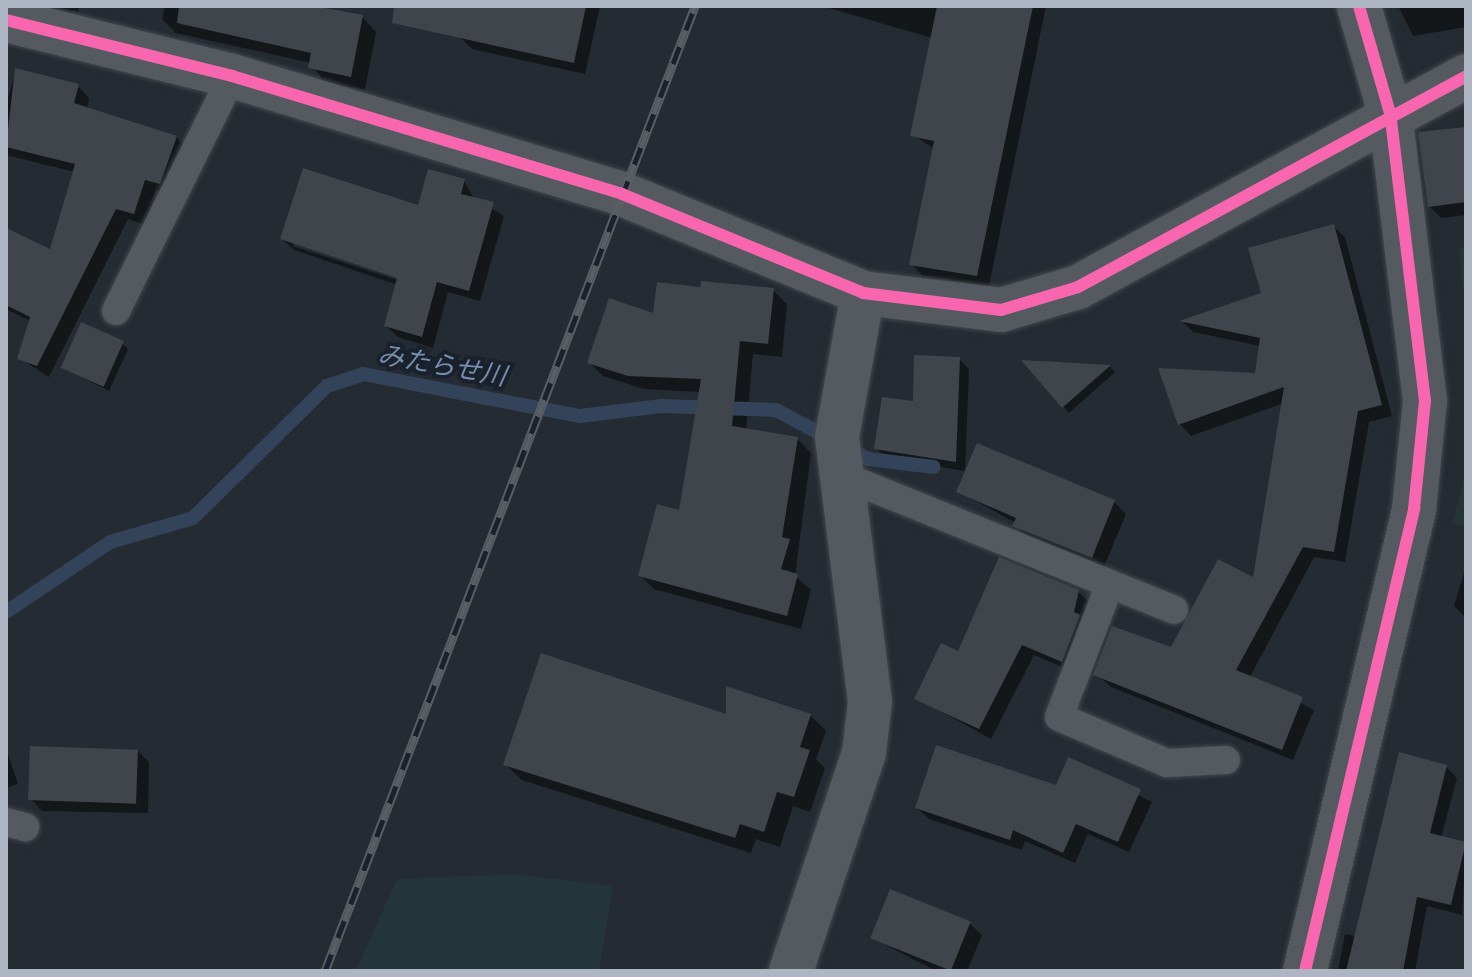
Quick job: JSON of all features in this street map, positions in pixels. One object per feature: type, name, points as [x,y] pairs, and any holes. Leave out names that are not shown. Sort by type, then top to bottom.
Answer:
[{"type":"street","points":[[1305,971],[1417,478],[1425,401],[1390,113],[1359,6]]},
{"type":"street","points":[[6,20],[232,76],[622,194],[863,293],[1001,310],[1078,287],[1390,113],[1466,76]]},
{"type":"street","points":[[791,971],[864,753],[870,702],[837,437],[863,293]]},
{"type":"lane","points":[[116,311],[232,76]]},
{"type":"lane","points":[[843,476],[1174,610]]},
{"type":"lane","points":[[1110,584],[1059,717],[1167,763],[1226,760]]},
{"type":"shaded area","points":[[1466,247],[1466,317],[1459,248]]},
{"type":"shaded area","points":[[1466,472],[1466,527],[1452,524]]},
{"type":"shaded area","points":[[515,874],[613,886],[599,971],[356,971],[397,879]]},
{"type":"building","points":[[179,6],[314,6],[363,15],[351,77],[308,68],[311,53],[177,23]]},
{"type":"building","points":[[394,6],[586,6],[574,63],[392,23]]},
{"type":"building","points":[[937,6],[1033,6],[977,276],[909,265],[934,141],[910,136]]},
{"type":"building","points":[[15,68],[79,84],[74,103],[177,136],[160,184],[145,180],[134,214],[116,209],[37,366],[17,359],[30,317],[6,305],[6,228],[50,249],[75,164],[6,147]]},
{"type":"building","points":[[1466,127],[1466,202],[1428,207],[1418,132]]},
{"type":"building","points":[[303,168],[418,205],[428,169],[465,179],[461,194],[494,202],[469,291],[437,282],[422,337],[384,326],[397,278],[280,239]]},
{"type":"building","points":[[1334,224],[1382,405],[1358,411],[1334,552],[1303,547],[1236,670],[1303,697],[1282,750],[1093,675],[1112,626],[1171,647],[1218,559],[1253,577],[1284,387],[1178,425],[1158,368],[1255,373],[1260,338],[1179,321],[1261,293],[1248,248]]},
{"type":"building","points":[[701,281],[774,288],[768,344],[740,341],[732,426],[798,437],[782,537],[790,539],[781,569],[798,574],[787,616],[638,576],[657,504],[679,510],[701,379],[628,376],[587,363],[609,298],[653,313],[657,282],[700,287]]},
{"type":"building","points":[[81,322],[124,341],[104,387],[61,368]]},
{"type":"building","points":[[914,355],[960,357],[956,462],[874,449],[882,397],[913,401]]},
{"type":"building","points":[[1021,360],[1111,365],[1062,408]]},
{"type":"building","points":[[977,443],[1115,500],[1092,558],[1012,526],[1016,518],[956,492]]},
{"type":"building","points":[[999,557],[1079,590],[1074,612],[1080,615],[1062,662],[1022,645],[979,729],[914,699],[941,643],[958,651]]},
{"type":"building","points":[[541,653],[726,714],[726,686],[811,714],[800,747],[810,750],[794,797],[777,792],[764,832],[740,824],[735,838],[503,765]]},
{"type":"building","points":[[936,745],[1056,785],[1068,757],[1141,789],[1118,842],[1076,824],[1063,853],[1013,830],[1010,840],[915,808]]},
{"type":"building","points":[[30,746],[138,750],[136,804],[28,800]]},
{"type":"building","points":[[1399,752],[1447,765],[1430,833],[1466,842],[1451,905],[1417,897],[1403,971],[1346,971]]},
{"type":"building","points":[[890,889],[971,922],[951,971],[870,938]]},
{"type":"waterway","name":"みたらせ川","points":[[6,612],[110,542],[193,518],[327,386],[363,374],[580,416],[661,406],[776,410],[868,459],[934,467]]},
{"type":"railway","points":[[325,971],[695,6]]},
{"type":"cycle path","points":[[1305,971],[1414,509],[1425,401],[1390,113],[1359,6]]},
{"type":"cycle path","points":[[6,20],[232,76],[622,194],[863,293],[1001,310],[1078,287],[1466,76]]}]
